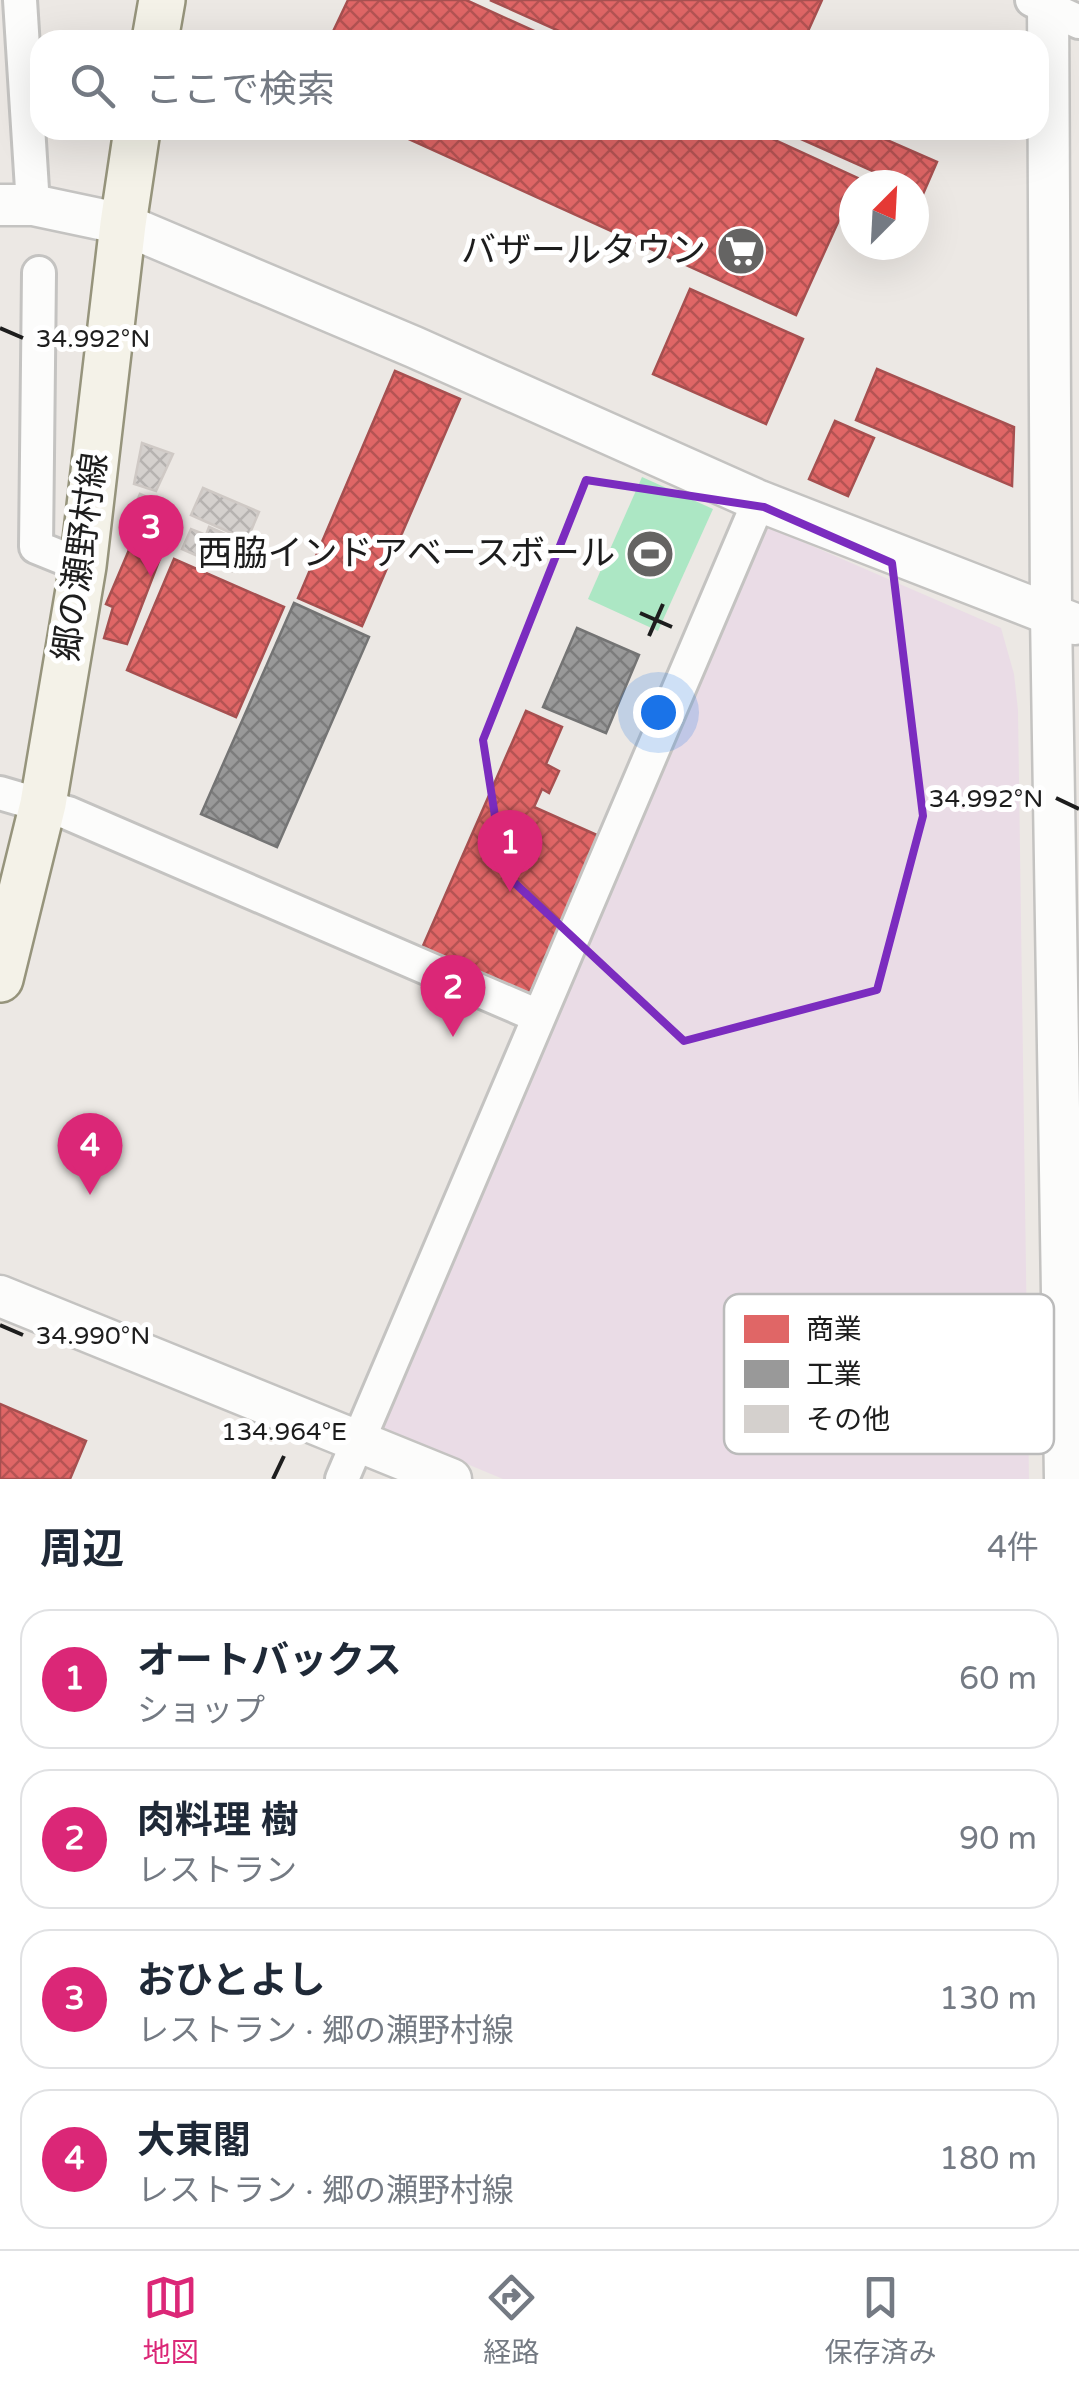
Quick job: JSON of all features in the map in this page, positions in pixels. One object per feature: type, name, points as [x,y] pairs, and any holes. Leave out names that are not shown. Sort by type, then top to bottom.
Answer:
[{"type":"main road","points":[[156,30],[162,0]]},
{"type":"main road","name":"郷の瀬野村線","points":[[0,979],[43,804],[83,566],[136,140]]},
{"type":"street","points":[[20,0],[16,205],[123,224],[758,501],[1065,620]]},
{"type":"street","points":[[1052,7],[1065,620],[1070,1262],[1065,1479]]},
{"type":"street","points":[[40,273],[36,547],[83,566]]},
{"type":"street","points":[[342,1479],[758,501]]},
{"type":"street","points":[[0,793],[68,812],[538,1016]]},
{"type":"street","points":[[0,1296],[452,1479]]},
{"type":"highlighted area","points":[[586,480],[764,507],[892,563],[923,816],[877,990],[684,1041],[504,873],[483,740]]},
{"type":"shaded area","points":[[759,523],[1001,628],[1014,674],[1018,710],[1026,1294],[724,1294],[724,1454],[1029,1454],[1029,1479],[503,1479],[376,1426]]},
{"type":"green space","name":"西脇インドアベースボール","points":[[642,477],[713,509],[658,631],[588,599]]},
{"type":"building: 商業","points":[[348,0],[466,0],[532,30],[334,30]]},
{"type":"building: 商業","points":[[490,0],[822,0],[808,30],[557,30]]},
{"type":"building: 商業","name":"バザールタウン","points":[[411,140],[775,140],[840,170],[839,220],[796,315]]},
{"type":"building: 商業","points":[[803,140],[887,140],[937,162],[929,180],[929,170],[870,170]]},
{"type":"building: 商業","points":[[690,289],[803,339],[766,424],[653,374]]},
{"type":"building: 商業","points":[[877,369],[1014,427],[1012,486],[856,420]]},
{"type":"building: 商業","points":[[395,371],[460,399],[362,626],[298,598]]},
{"type":"building: 商業","points":[[835,421],[874,438],[848,496],[809,479]]},
{"type":"building: 商業","points":[[135,536],[164,548],[127,644],[104,638],[113,607],[106,604]]},
{"type":"building: 商業","points":[[174,559],[284,607],[236,717],[127,670]]},
{"type":"building: 商業","points":[[526,711],[562,727],[546,764],[559,771],[549,793],[542,789],[534,807],[599,836],[529,995],[422,948]]},
{"type":"building: 商業","points":[[0,1404],[86,1441],[70,1479],[0,1479]]},
{"type":"building: 工業","points":[[294,603],[369,637],[277,847],[201,814]]},
{"type":"building: 工業","points":[[577,628],[639,655],[606,733],[543,707]]},
{"type":"building: その他","points":[[142,443],[173,454],[156,491],[134,484]]},
{"type":"building: その他","points":[[203,488],[259,512],[247,540],[191,515]]},
{"type":"building: その他","points":[[140,494],[173,509],[165,529],[131,514]]},
{"type":"building: その他","points":[[209,527],[245,543],[232,571],[182,549],[191,529],[206,535]]},
{"type":"place","name":"バザールタウン","points":[[741,251]]},
{"type":"place","name":"西脇インドアベースボール","points":[[650,554]]},
{"type":"place","name":"おひとよし","points":[[151,577]]},
{"type":"place","name":"オートバックス","points":[[510,892]]},
{"type":"place","name":"肉料理 樹","points":[[453,1037]]},
{"type":"place","name":"大東閣","points":[[90,1195]]}]
